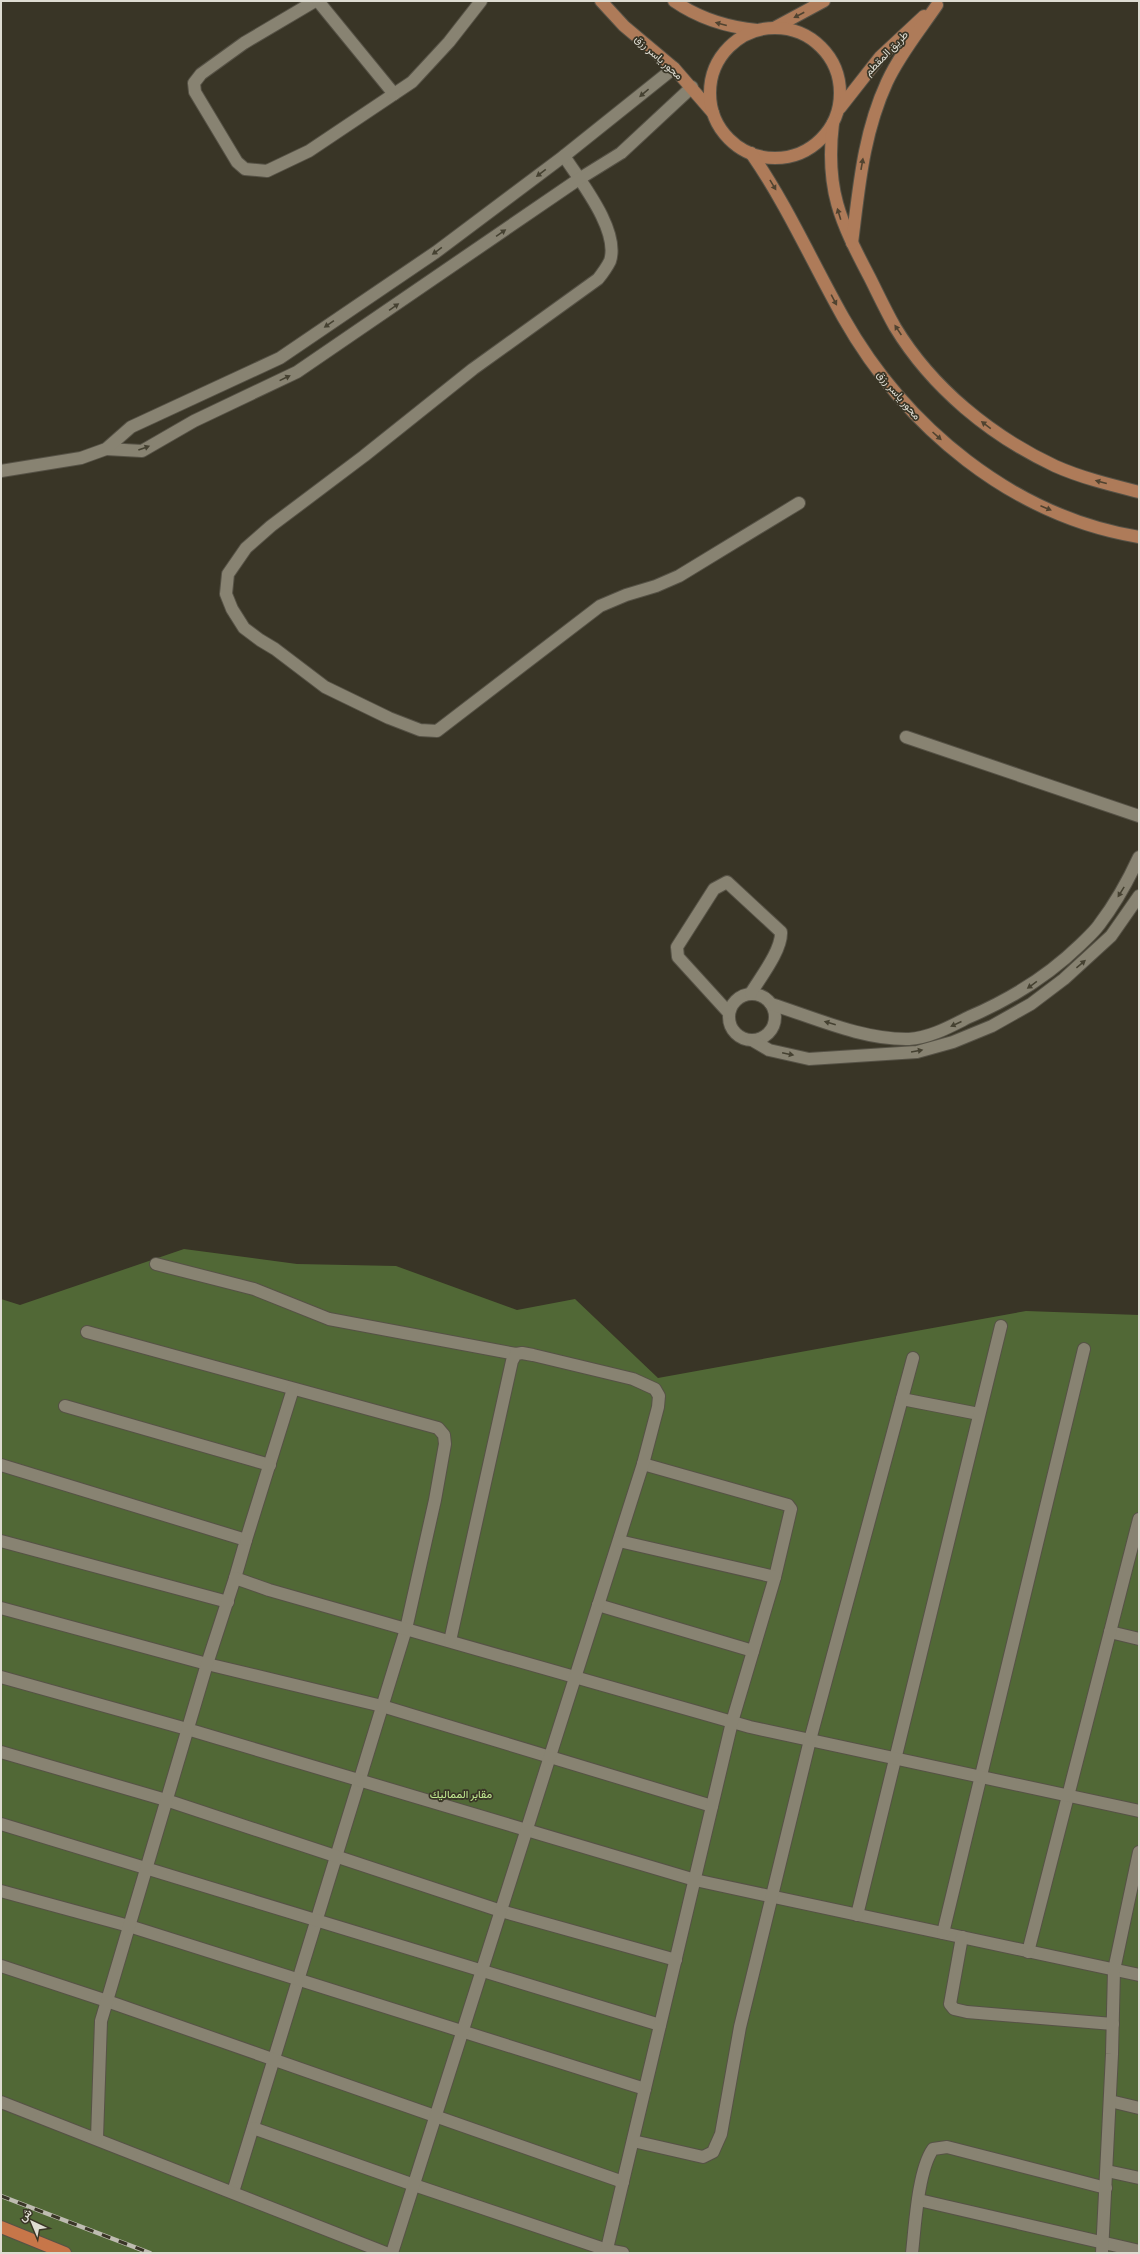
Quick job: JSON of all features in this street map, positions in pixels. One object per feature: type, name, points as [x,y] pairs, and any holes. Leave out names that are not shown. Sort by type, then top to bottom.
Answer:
[{"type":"highway","points":[[1,2227],[65,2253]]},
{"type":"main road","name":"محور ياسر رزق","points":[[601,1],[624,26],[674,68],[692,87],[715,116]]},
{"type":"main road","points":[[674,1],[705,19],[735,27],[760,30],[774,28],[800,33],[814,40],[825,51],[834,64],[839,79],[840,95],[838,111],[833,123],[830,148],[833,192],[841,222],[896,327],[924,366],[971,414],[1009,441],[1056,466],[1088,478],[1139,492]]},
{"type":"main road","points":[[774,28],[824,1]]},
{"type":"main road","points":[[852,244],[861,167],[867,138],[876,110],[902,56],[939,3]]},
{"type":"main road","name":"طريق المقطم","points":[[838,111],[880,57],[939,3]]},
{"type":"main road","points":[[760,30],[736,42],[718,63],[711,89],[715,116],[729,138],[751,153],[764,157],[791,156],[815,144],[833,123]]},
{"type":"main road","name":"محور ياسر رزق","points":[[751,153],[786,206],[843,317],[859,343],[895,392],[920,420],[960,456],[1013,491],[1070,518],[1101,528],[1139,537]]},
{"type":"street","points":[[315,1],[244,43],[200,74],[194,83],[196,92],[237,162],[245,170],[267,171],[309,151],[412,82],[449,42],[481,1]]},
{"type":"street","points":[[318,1],[394,94]]},
{"type":"street","points":[[1,471],[81,458],[106,449],[131,427],[255,371],[280,358],[436,252],[564,156],[674,68]]},
{"type":"street","points":[[106,449],[142,451],[194,421],[297,372],[579,179],[621,153],[692,87]]},
{"type":"street","points":[[564,156],[606,223],[611,242],[610,261],[598,280],[473,369],[364,456],[271,526],[246,548],[228,574],[226,594],[244,628],[325,687],[389,718],[420,730],[437,731],[600,606],[680,576],[798,504]]},
{"type":"street","points":[[255,371],[260,390]]},
{"type":"street","points":[[906,737],[1139,816]]},
{"type":"street","points":[[1139,857],[1127,882],[1099,926],[1054,969],[1022,992],[940,1031],[911,1039],[892,1038],[863,1032],[771,1004],[759,994],[751,993],[736,999],[729,1013],[728,1021],[737,1035],[752,1040],[768,1050],[809,1059],[917,1052],[952,1042],[992,1026],[1031,1004],[1064,980],[1112,936],[1139,896]]},
{"type":"street","points":[[729,1013],[678,957],[677,951],[677,947],[714,889],[727,882],[781,932],[782,939],[751,993]]},
{"type":"street","points":[[752,1040],[760,1038],[772,1028],[774,1012],[771,1004]]},
{"type":"street","points":[[156,1264],[254,1289],[329,1320],[516,1354],[522,1353],[532,1355],[633,1379],[656,1389],[659,1396],[658,1407],[643,1464],[619,1542],[392,2253]]},
{"type":"street","points":[[857,1915],[1001,1326]]},
{"type":"street","points":[[87,1332],[438,1428],[444,1435],[445,1444],[435,1500],[406,1629],[233,2192]]},
{"type":"street","points":[[943,1933],[982,1777],[1084,1349]]},
{"type":"street","points":[[450,1641],[512,1361],[516,1354]]},
{"type":"street","points":[[633,2141],[703,2157],[713,2152],[721,2134],[740,2027],[810,1740],[913,1358]]},
{"type":"street","points":[[96,2138],[101,2021],[206,1664],[228,1602],[293,1389]]},
{"type":"street","points":[[902,1399],[979,1414]]},
{"type":"street","points":[[65,1406],[270,1465]]},
{"type":"street","points":[[607,2251],[732,1722],[775,1577],[789,1522],[791,1508],[788,1505],[643,1464]]},
{"type":"street","points":[[1,1465],[246,1540]]},
{"type":"street","points":[[1028,1952],[1139,1519]]},
{"type":"street","points":[[1,1541],[228,1602]]},
{"type":"street","points":[[619,1542],[775,1577]]},
{"type":"street","points":[[235,1578],[270,1590],[732,1722],[1139,1811]]},
{"type":"street","points":[[598,1605],[753,1651]]},
{"type":"street","points":[[1,1608],[206,1664],[382,1706],[712,1806]]},
{"type":"street","points":[[1110,1632],[1139,1639]]},
{"type":"street","points":[[1,1677],[359,1779],[695,1880],[1139,1975]]},
{"type":"street","points":[[1,1752],[166,1800],[501,1911],[676,1960]]},
{"type":"street","points":[[1,1824],[317,1919],[660,2025]]},
{"type":"street","points":[[1102,2247],[1110,2101],[1114,1970],[1139,1852]]},
{"type":"street","points":[[1,1891],[129,1926],[645,2089]]},
{"type":"street","points":[[962,1937],[951,2000],[951,2006],[954,2009],[967,2012],[1113,2024]]},
{"type":"street","points":[[1,1966],[107,2001],[623,2182]]},
{"type":"street","points":[[1110,2101],[1139,2108]]},
{"type":"street","points":[[1,2102],[386,2253]]},
{"type":"street","points":[[253,2128],[607,2251],[623,2253]]},
{"type":"street","points":[[912,2253],[919,2200],[929,2154],[933,2149],[938,2147],[947,2147],[1106,2188]]},
{"type":"street","points":[[1107,2170],[1139,2178]]},
{"type":"street","points":[[919,2200],[1102,2247],[1139,2251]]},
{"type":"green space","name":"مقابر المماليك","points":[[184,1249],[297,1264],[396,1266],[517,1310],[575,1299],[658,1378],[1026,1311],[1139,1315],[1139,2253],[1,2253],[1,1299],[20,1305]]},
{"type":"railway","points":[[1,2196],[150,2253]]}]
